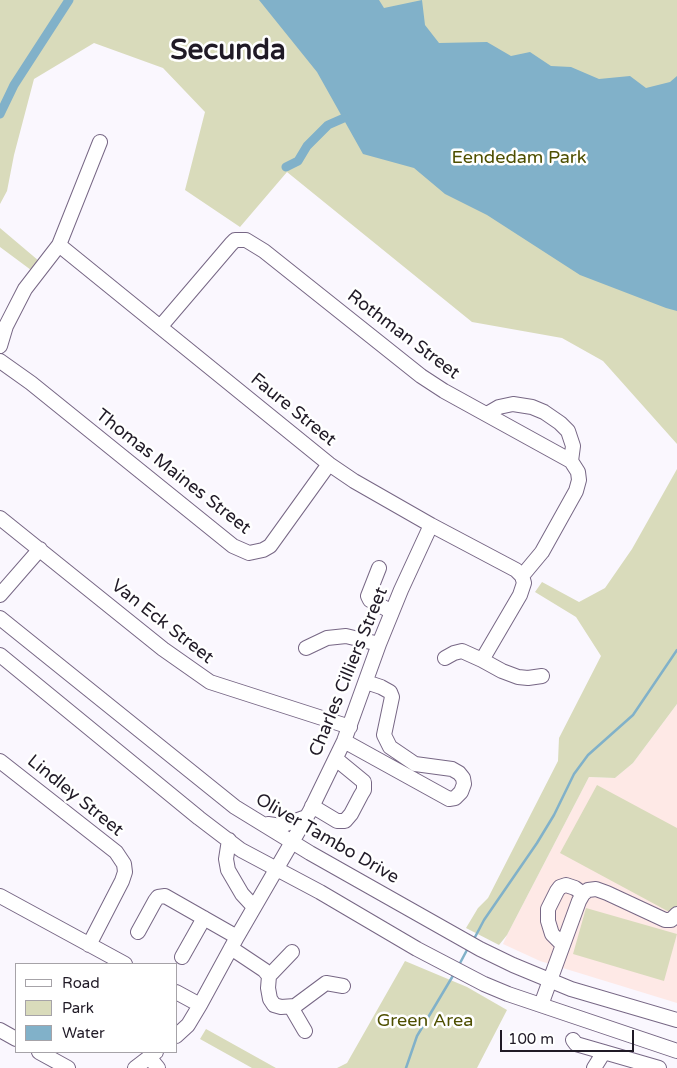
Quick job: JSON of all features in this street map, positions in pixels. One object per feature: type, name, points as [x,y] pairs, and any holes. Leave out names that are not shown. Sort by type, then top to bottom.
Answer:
[{"type":"street","points":[[0,346],[6,326],[21,295],[59,245],[100,142]]},
{"type":"street","name":"Rothman Street","points":[[161,326],[224,251],[235,240],[246,240],[421,376],[575,466]]},
{"type":"street","name":"Faure Street","points":[[59,245],[329,464],[354,481],[431,525],[516,570],[522,576]]},
{"type":"street","name":"Thomas Maines Street","points":[[0,360],[39,389],[233,546],[249,553],[263,550],[270,546],[329,464]]},
{"type":"street","points":[[482,660],[520,594],[524,584],[522,576],[542,552],[561,520],[576,491],[579,480],[575,466],[573,446],[568,432],[560,423],[544,412],[532,407],[513,404],[499,407],[487,414]]},
{"type":"street","name":"Van Eck Street","points":[[0,518],[163,649],[210,682],[350,727]]},
{"type":"street","name":"Charles Cilliers Street","points":[[178,1034],[188,1025],[200,1005],[309,811],[336,759],[350,727],[379,644],[431,525]]},
{"type":"street","points":[[0,595],[40,549]]},
{"type":"street","points":[[379,568],[368,596],[370,600],[392,612]]},
{"type":"street","name":"Oliver Tambo Drive","points":[[0,618],[235,807],[310,853],[480,949],[550,981],[677,1020]]},
{"type":"street","points":[[306,648],[327,638],[346,636],[379,644]]},
{"type":"street","points":[[445,658],[462,651],[510,675],[528,678],[542,676]]},
{"type":"street","points":[[0,655],[199,818],[241,850],[320,892],[462,974],[508,994],[677,1051]]},
{"type":"street","points":[[344,742],[449,799],[456,798],[461,792],[464,784],[463,778],[459,773],[452,769],[415,764],[390,747],[384,735],[392,697],[390,692],[366,682]]},
{"type":"street","points":[[253,818],[281,826],[309,811],[337,821],[345,821],[362,795],[364,782],[336,759]]},
{"type":"street","name":"Lindley Street","points":[[0,760],[116,852],[124,864],[125,872],[122,881],[89,945]]},
{"type":"street","points":[[309,811],[304,833],[310,853]]},
{"type":"street","points":[[229,840],[226,859],[228,870],[242,894],[254,907]]},
{"type":"street","points":[[563,944],[552,934],[548,921],[548,909],[557,891],[566,885],[575,888],[583,894]]},
{"type":"street","points":[[542,1005],[578,901],[588,890],[596,889],[665,920],[672,920],[677,914]]},
{"type":"street","points":[[0,896],[122,963]]},
{"type":"street","points":[[138,932],[155,901],[161,896],[168,898],[204,918],[234,942],[269,976]]},
{"type":"street","points":[[182,956],[204,918]]},
{"type":"street","points":[[292,952],[269,976],[268,988],[270,999],[274,1005],[281,1007],[295,1006],[326,983],[343,986]]},
{"type":"street","points":[[178,993],[200,1005]]},
{"type":"street","points":[[291,1007],[305,1030]]},
{"type":"street","points":[[0,1030],[15,1038]]},
{"type":"street","points":[[573,1040],[576,1044],[659,1068]]},
{"type":"street","points":[[594,1068],[604,1052]]},
{"type":"street","points":[[41,1053],[68,1068]]},
{"type":"street","points":[[135,1068],[153,1054],[158,1068]]},
{"type":"shaded area","points":[[677,704],[677,1003],[540,961],[503,944],[589,777],[615,778],[633,763]]},
{"type":"green space","name":"Eendedam Park","points":[[0,0],[677,0],[677,444],[603,361],[562,338],[472,322],[287,172],[240,227],[185,190],[205,112],[163,68],[94,43],[34,79],[14,155],[7,191],[0,204]]},
{"type":"green space","points":[[0,228],[39,261],[31,270],[0,247]]},
{"type":"green space","points":[[677,469],[677,704],[633,763],[615,778],[589,777],[507,935],[499,945],[466,928],[478,908],[488,898],[558,761],[559,738],[601,656],[576,617],[535,592],[542,582],[579,602],[605,588],[632,549]]},
{"type":"green space","points":[[597,785],[677,828],[677,907],[673,914],[560,853]]},
{"type":"green space","points":[[586,908],[677,934],[664,981],[573,954]]},
{"type":"green space","name":"Green Area","points":[[405,961],[467,987],[507,1010],[477,1068],[337,1068],[347,1063]]},
{"type":"green space","points":[[206,1029],[276,1068],[252,1068],[200,1039]]},
{"type":"water","points":[[259,0],[379,0],[384,8],[422,0],[425,25],[439,43],[487,42],[511,56],[530,52],[551,66],[571,67],[599,79],[630,76],[646,88],[670,82],[677,76],[677,311],[580,275],[487,215],[445,194],[414,168],[363,154],[317,72]]},
{"type":"waterway","points":[[0,114],[14,85],[69,0]]},
{"type":"waterway","points":[[286,167],[298,161],[307,146],[328,125],[344,118]]},
{"type":"waterway","points":[[474,939],[484,920],[554,815],[574,774],[588,755],[633,715],[677,650]]},
{"type":"waterway","points":[[459,965],[468,948]]},
{"type":"waterway","points":[[406,1068],[417,1036],[454,974]]},
{"type":"district","name":"Secunda","points":[[228,52]]}]
